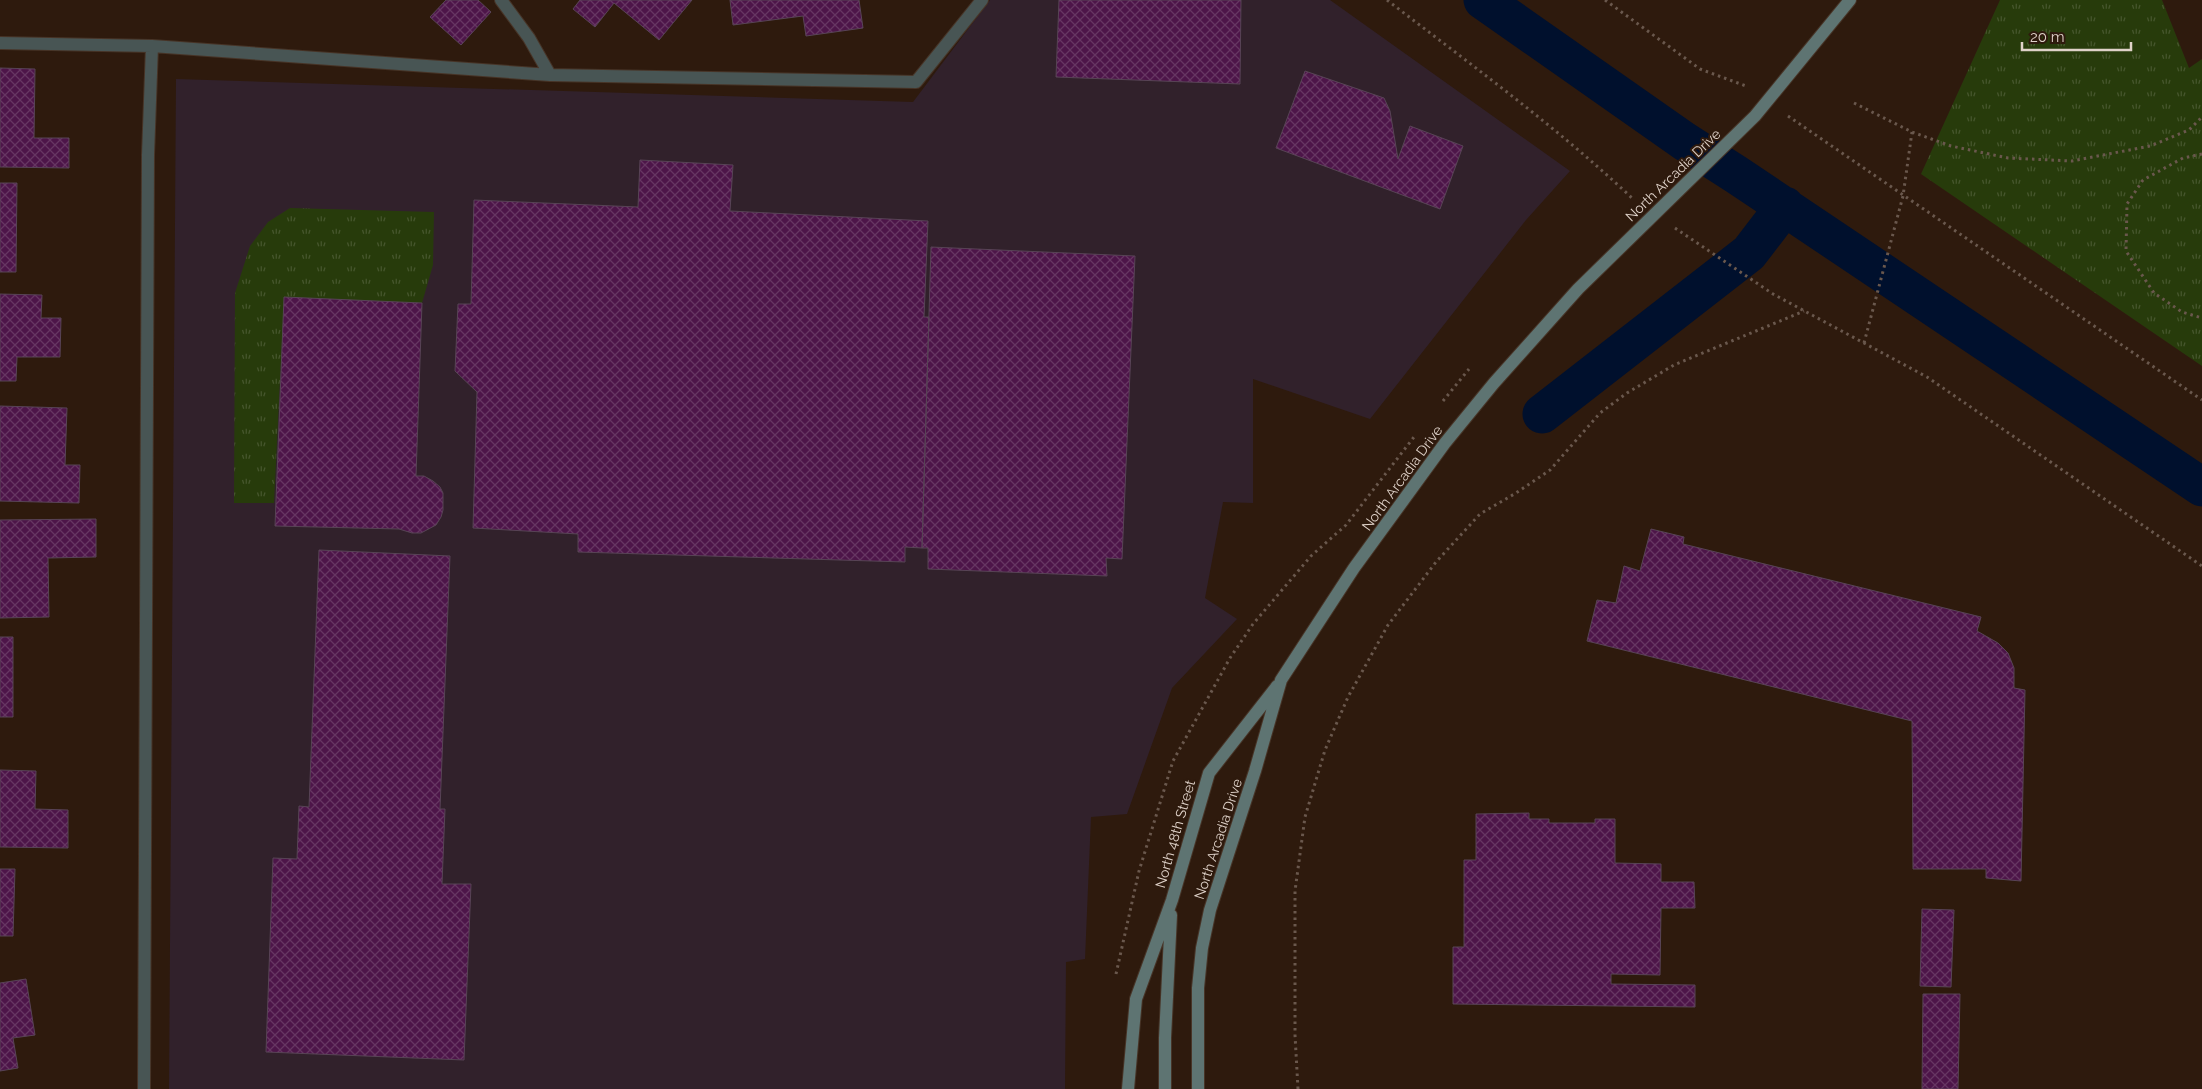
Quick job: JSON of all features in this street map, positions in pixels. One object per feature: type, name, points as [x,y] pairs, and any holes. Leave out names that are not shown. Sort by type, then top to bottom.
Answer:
[{"type":"street","name":"North Arcadia Drive","points":[[1198,1089],[1198,988],[1202,948],[1210,910],[1255,771],[1281,680],[1354,568],[1445,444],[1542,327],[1613,254],[1741,131],[1788,78],[1850,0]]},
{"type":"street","name":"North 48th Street","points":[[1172,900],[1209,773],[1281,680]]},
{"type":"street","name":"North Arcadia Drive","points":[[1128,1089],[1136,999],[1172,900]]},
{"type":"street","name":"North Arcadia Drive","points":[[1165,1089],[1164,1038],[1172,900]]},
{"type":"lane","points":[[501,0],[529,38],[550,75]]},
{"type":"lane","points":[[0,42],[152,46],[550,75],[916,82],[982,0]]},
{"type":"lane","points":[[144,1089],[148,165],[152,46]]},
{"type":"path","points":[[1387,0],[1493,82],[1609,176],[1633,199]]},
{"type":"path","points":[[1605,0],[1700,70],[1752,90]]},
{"type":"path","points":[[1854,103],[1912,132],[1951,146],[2008,158],[2072,161],[2150,146],[2189,130],[2202,116]]},
{"type":"path","points":[[1784,114],[2202,400]]},
{"type":"path","points":[[1864,343],[1903,196],[1912,132]]},
{"type":"path","points":[[2202,154],[2183,158],[2143,180],[2127,204],[2126,251],[2154,292],[2182,312],[2202,318]]},
{"type":"path","points":[[1678,230],[1773,294],[1927,377],[2202,566]]},
{"type":"path","points":[[1298,1089],[1295,1035],[1294,891],[1305,817],[1325,750],[1348,697],[1388,625],[1436,562],[1480,514],[1550,470],[1600,412],[1627,392],[1674,365],[1804,311]]},
{"type":"shaded area","points":[[990,0],[1330,0],[1570,171],[1526,220],[1370,419],[1253,379],[1253,503],[1223,502],[1205,598],[1237,619],[1172,688],[1127,814],[1091,817],[1085,959],[1066,962],[1065,1089],[169,1089],[176,79],[913,102]]},
{"type":"green space","points":[[2000,0],[2162,0],[2189,68],[2202,59],[2202,366],[1921,174]]},
{"type":"green space","points":[[290,208],[434,212],[433,265],[422,303],[284,298],[274,503],[234,503],[235,293],[250,246],[268,222]]},
{"type":"building","points":[[446,0],[478,0],[491,12],[461,45],[430,17]]},
{"type":"building","points":[[580,0],[692,0],[659,40],[614,3],[595,27],[573,9]]},
{"type":"building","points":[[730,0],[859,0],[863,28],[806,36],[803,16],[733,25]]},
{"type":"building","points":[[1059,0],[1241,0],[1240,84],[1056,77]]},
{"type":"building","points":[[0,68],[35,69],[34,138],[69,138],[69,168],[0,167]]},
{"type":"building","points":[[1305,71],[1384,98],[1390,111],[1398,159],[1410,126],[1463,146],[1440,209],[1276,148]]},
{"type":"building","points":[[640,160],[733,165],[730,211],[928,221],[924,317],[929,317],[922,548],[905,547],[905,562],[578,552],[578,534],[473,528],[477,392],[455,371],[458,304],[471,304],[474,200],[638,207]]},
{"type":"building","points":[[0,183],[17,183],[16,272],[0,272]]},
{"type":"building","points":[[931,247],[1135,256],[1122,559],[1106,558],[1107,576],[928,569],[928,548],[922,548]]},
{"type":"building","points":[[0,294],[42,295],[41,318],[61,318],[60,357],[17,357],[16,381],[0,381]]},
{"type":"building","points":[[284,297],[422,303],[416,476],[424,476],[433,481],[440,487],[443,493],[443,510],[436,525],[421,533],[412,533],[399,529],[275,526]]},
{"type":"building","points":[[0,406],[67,408],[65,465],[80,465],[79,503],[0,501]]},
{"type":"building","points":[[96,519],[96,557],[48,558],[49,617],[0,618],[0,520]]},
{"type":"building","points":[[1651,529],[1684,537],[1683,544],[1981,617],[1977,631],[1998,643],[2008,653],[2014,668],[2014,688],[2025,690],[2021,881],[1986,878],[1986,869],[1913,869],[1912,721],[1587,641],[1597,600],[1616,603],[1624,566],[1640,571]]},
{"type":"building","points":[[319,550],[450,556],[440,809],[445,809],[442,884],[471,884],[464,1060],[266,1052],[273,858],[297,859],[299,806],[309,807]]},
{"type":"building","points":[[0,637],[13,637],[13,717],[0,717]]},
{"type":"building","points":[[0,770],[36,771],[35,809],[68,810],[68,848],[0,847]]},
{"type":"building","points":[[1529,813],[1529,819],[1549,819],[1549,823],[1595,823],[1595,819],[1615,819],[1615,863],[1661,864],[1661,882],[1694,882],[1695,908],[1661,908],[1660,975],[1611,974],[1611,984],[1695,985],[1695,1007],[1453,1004],[1453,947],[1464,947],[1464,860],[1476,860],[1476,814]]},
{"type":"building","points":[[0,869],[15,869],[13,936],[0,936]]},
{"type":"building","points":[[1922,909],[1954,910],[1951,987],[1920,986]]},
{"type":"building","points":[[26,979],[35,1035],[13,1038],[18,1068],[0,1071],[0,983]]},
{"type":"building","points":[[1923,994],[1960,994],[1958,1089],[1922,1089]]},
{"type":"waterway","points":[[1483,0],[1684,141],[2202,487]]},
{"type":"waterway","points":[[1542,414],[1749,253],[1785,206]]}]
